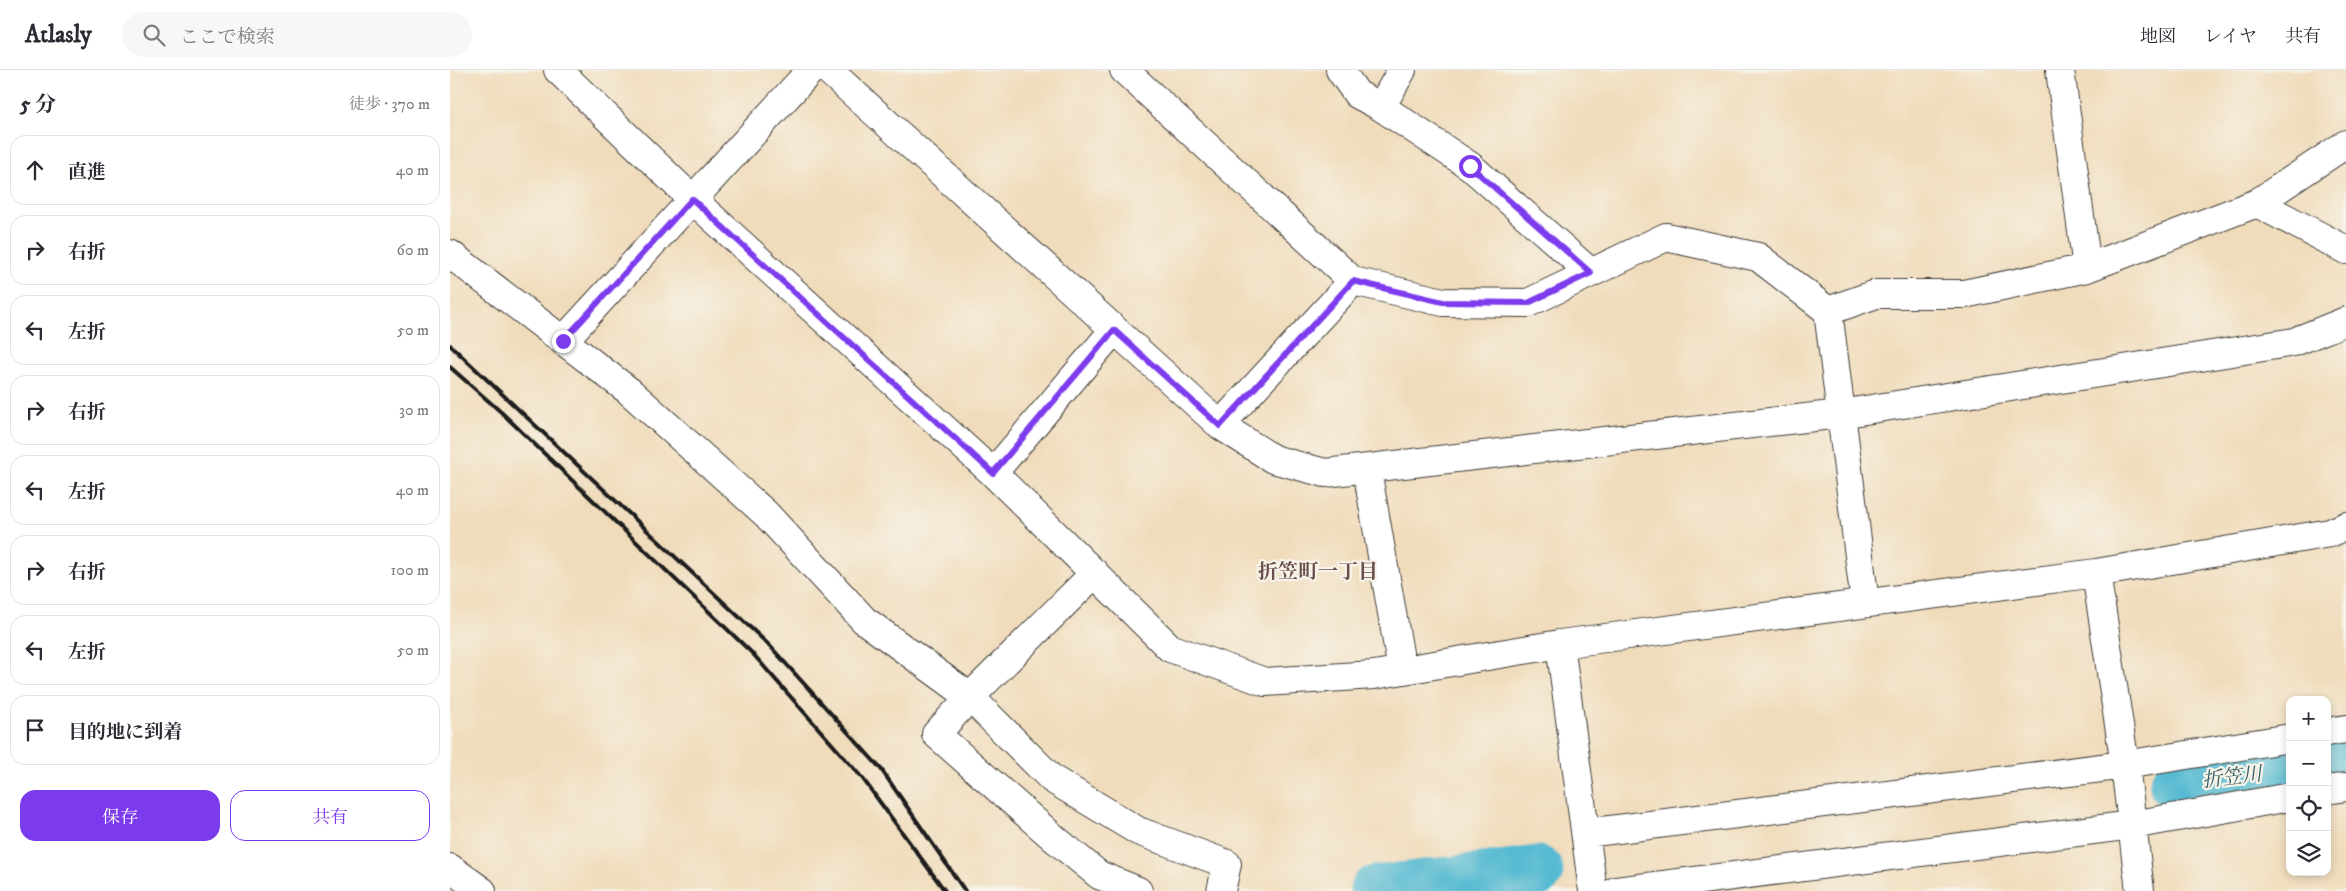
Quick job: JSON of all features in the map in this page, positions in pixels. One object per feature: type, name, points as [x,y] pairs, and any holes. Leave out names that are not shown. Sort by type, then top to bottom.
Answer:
[{"type":"street","points":[[558,70],[692,199],[993,473],[1170,648],[1265,682],[1374,675],[1560,644],[2096,573],[2330,533],[2346,526]]},
{"type":"street","points":[[563,341],[811,70]]},
{"type":"street","points":[[828,70],[1220,426],[1273,459],[1325,473],[1367,470],[1840,414],[2294,342],[2346,321]]},
{"type":"street","points":[[1124,70],[1353,281],[1443,302],[1528,303],[1666,236],[1758,257],[1828,312],[1865,603]]},
{"type":"street","points":[[1340,70],[1357,94],[1381,107],[1470,166],[1591,273]]},
{"type":"street","points":[[1381,107],[1402,70]]},
{"type":"street","points":[[2060,70],[2087,268]]},
{"type":"street","points":[[1828,312],[1876,294],[1964,294],[2087,268],[2256,203],[2346,144]]},
{"type":"street","points":[[2256,203],[2346,250]]},
{"type":"street","points":[[450,254],[629,391],[766,514],[864,620],[970,697],[1052,779],[1138,830],[1227,864],[1221,891]]},
{"type":"street","points":[[1220,426],[1353,281]]},
{"type":"street","points":[[993,473],[1114,330]]},
{"type":"street","points":[[1367,470],[1402,670]]},
{"type":"street","points":[[1095,573],[970,697],[936,734],[1055,839],[1099,875],[1138,891]]},
{"type":"street","points":[[2096,573],[2125,766],[2140,891]]},
{"type":"street","points":[[1560,644],[1593,891]]},
{"type":"street","points":[[2331,731],[2346,729]]},
{"type":"street","points":[[1586,833],[2125,766],[2286,739]]},
{"type":"street","points":[[2331,789],[2346,787]]},
{"type":"street","points":[[1616,891],[2132,825],[2286,798]]},
{"type":"street","points":[[450,868],[482,891]]},
{"type":"waterway","name":"折笠川","points":[[2331,765],[2346,763]]},
{"type":"waterway","name":"折笠川","points":[[2175,785],[2286,771]]},
{"type":"waterway","name":"折笠川","points":[[1375,891],[1538,871]]},
{"type":"railway","points":[[450,345],[770,646],[881,769],[965,891]]},
{"type":"railway","points":[[450,367],[501,412],[753,654],[863,779],[945,891]]},
{"type":"district","name":"折笠町一丁目","points":[[1318,572]]},
{"type":"route","points":[[563,341],[692,199],[993,473],[1114,330],[1220,426],[1353,281],[1443,302],[1528,303],[1591,273],[1470,166]]}]
